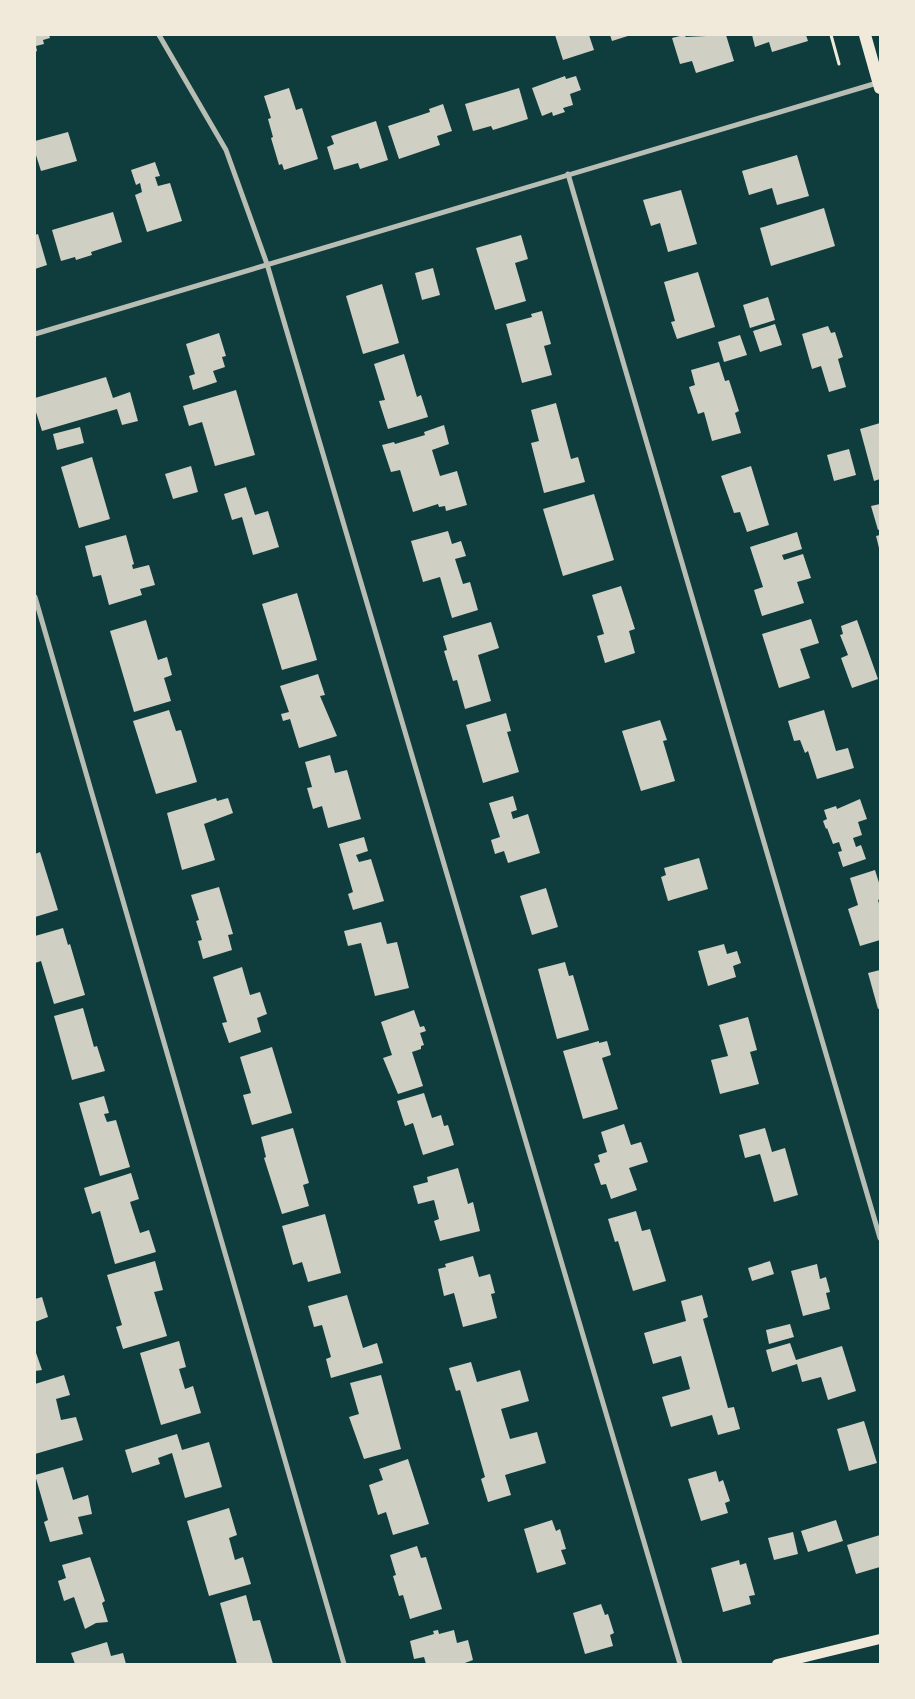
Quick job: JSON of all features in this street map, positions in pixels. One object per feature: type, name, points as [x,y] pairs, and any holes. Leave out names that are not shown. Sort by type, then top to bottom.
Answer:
[{"type":"main road","points":[[865,35],[880,84]]},
{"type":"main road","points":[[777,1664],[880,1639]]},
{"type":"street","points":[[159,35],[226,150],[267,264],[680,1664]]},
{"type":"street","points":[[35,334],[568,174],[880,84]]},
{"type":"street","points":[[568,174],[880,1238]]},
{"type":"street","points":[[35,597],[344,1664]]},
{"type":"path","points":[[831,35],[839,64]]},
{"type":"building","points":[[35,35],[49,35],[50,38],[43,40],[44,44],[36,46],[37,51],[35,52]]},
{"type":"building","points":[[555,35],[589,35],[594,50],[563,60]]},
{"type":"building","points":[[610,35],[631,35],[612,41]]},
{"type":"building","points":[[684,35],[686,37],[726,35],[734,61],[696,73],[692,61],[680,64],[672,38]]},
{"type":"building","points":[[752,35],[806,35],[808,41],[772,52],[769,42],[755,47]]},
{"type":"building","points":[[565,76],[566,79],[576,76],[581,90],[570,94],[573,105],[563,108],[565,112],[553,116],[552,112],[542,116],[532,88]]},
{"type":"building","points":[[289,88],[296,110],[302,108],[318,159],[284,170],[282,164],[279,165],[271,138],[273,137],[268,119],[271,118],[264,96]]},
{"type":"building","points":[[519,88],[528,119],[493,130],[491,126],[473,131],[465,104]]},
{"type":"building","points":[[443,104],[452,131],[437,136],[440,145],[399,159],[388,126],[430,112],[429,109]]},
{"type":"building","points":[[376,121],[388,160],[360,169],[358,163],[334,170],[327,147],[334,144],[331,136]]},
{"type":"building","points":[[68,132],[77,161],[41,171],[35,152],[35,141]]},
{"type":"building","points":[[797,155],[809,196],[777,205],[772,188],[749,195],[742,171]]},
{"type":"building","points":[[155,162],[160,176],[155,177],[158,186],[170,183],[182,221],[147,232],[135,195],[142,192],[140,183],[136,185],[131,170]]},
{"type":"building","points":[[681,190],[697,244],[668,252],[660,223],[651,226],[643,200]]},
{"type":"building","points":[[824,208],[835,246],[771,266],[760,228]]},
{"type":"building","points":[[113,212],[122,242],[91,252],[92,255],[76,260],[75,257],[61,261],[52,230]]},
{"type":"building","points":[[38,234],[47,265],[35,269],[35,235]]},
{"type":"building","points":[[521,235],[528,259],[515,263],[526,301],[495,310],[476,248]]},
{"type":"building","points":[[433,268],[440,295],[422,300],[415,273]]},
{"type":"building","points":[[698,272],[715,327],[677,339],[671,322],[675,321],[664,282]]},
{"type":"building","points":[[382,284],[399,343],[363,354],[346,296]]},
{"type":"building","points":[[768,297],[775,320],[750,328],[743,305]]},
{"type":"building","points":[[542,311],[551,344],[544,346],[552,375],[522,383],[506,324],[532,317],[531,314]]},
{"type":"building","points":[[775,324],[782,345],[760,352],[753,331]]},
{"type":"building","points":[[828,326],[831,333],[835,332],[843,357],[838,359],[846,387],[829,392],[821,366],[812,369],[802,334]]},
{"type":"building","points":[[219,333],[226,356],[222,357],[225,367],[213,371],[217,382],[193,390],[189,376],[195,374],[186,344]]},
{"type":"building","points":[[740,335],[747,355],[724,362],[718,342]]},
{"type":"building","points":[[404,354],[417,397],[421,395],[428,417],[388,429],[379,401],[385,400],[374,364]]},
{"type":"building","points":[[719,362],[725,381],[729,380],[739,411],[735,413],[741,433],[712,441],[704,412],[698,414],[689,387],[695,385],[691,370]]},
{"type":"building","points":[[106,377],[113,398],[130,392],[138,421],[122,425],[117,409],[42,431],[35,409],[35,398]]},
{"type":"building","points":[[236,390],[255,455],[215,466],[202,422],[189,426],[183,406]]},
{"type":"building","points":[[556,403],[571,459],[578,457],[585,482],[544,493],[531,443],[539,441],[531,410]]},
{"type":"building","points":[[880,423],[880,479],[874,481],[860,429]]},
{"type":"building","points":[[444,425],[449,444],[432,450],[440,476],[457,471],[467,505],[446,511],[445,506],[439,507],[438,504],[413,512],[400,470],[391,472],[382,445],[394,442],[395,444],[425,435],[424,432]]},
{"type":"building","points":[[80,427],[84,443],[57,450],[53,434]]},
{"type":"building","points":[[849,449],[856,475],[834,481],[827,455]]},
{"type":"building","points":[[92,457],[110,519],[79,528],[61,467]]},
{"type":"building","points":[[191,466],[198,492],[173,499],[165,474]]},
{"type":"building","points":[[751,466],[769,525],[747,532],[740,512],[734,513],[721,476]]},
{"type":"building","points":[[246,487],[255,515],[268,511],[279,547],[253,555],[242,517],[232,520],[224,494]]},
{"type":"building","points":[[594,494],[614,560],[563,576],[543,509]]},
{"type":"building","points":[[880,504],[880,529],[878,530],[871,506]]},
{"type":"building","points":[[448,531],[452,544],[461,541],[466,556],[455,559],[463,584],[470,582],[478,610],[452,618],[440,577],[423,582],[411,541]]},
{"type":"building","points":[[797,532],[802,549],[782,555],[784,560],[803,554],[811,578],[797,582],[804,603],[762,616],[754,590],[763,587],[750,547]]},
{"type":"building","points":[[126,535],[134,564],[132,565],[133,569],[149,565],[155,585],[140,589],[142,595],[109,605],[101,575],[93,577],[85,546]]},
{"type":"building","points":[[880,535],[880,548],[879,548],[876,536]]},
{"type":"building","points":[[621,586],[635,629],[629,631],[635,653],[605,663],[597,636],[604,634],[592,595]]},
{"type":"building","points":[[297,593],[317,660],[282,670],[262,604]]},
{"type":"building","points":[[811,619],[819,643],[800,649],[810,678],[779,688],[762,634]]},
{"type":"building","points":[[146,620],[158,660],[167,657],[172,675],[164,678],[171,701],[134,712],[110,631]]},
{"type":"building","points":[[857,620],[878,679],[852,688],[841,658],[848,655],[840,635],[843,634],[841,626]]},
{"type":"building","points":[[491,622],[499,648],[478,655],[491,701],[465,709],[457,680],[453,681],[444,651],[447,650],[443,636]]},
{"type":"building","points":[[318,674],[325,695],[320,696],[337,736],[299,748],[290,719],[283,721],[281,714],[289,712],[280,686]]},
{"type":"building","points":[[169,710],[176,731],[181,730],[197,782],[156,794],[133,721]]},
{"type":"building","points":[[824,710],[836,751],[848,748],[854,768],[817,779],[808,751],[805,753],[800,740],[794,741],[788,721]]},
{"type":"building","points":[[506,713],[511,731],[507,732],[519,772],[483,783],[466,725]]},
{"type":"building","points":[[660,720],[667,740],[663,741],[675,781],[641,791],[622,731]]},
{"type":"building","points":[[330,755],[335,773],[347,770],[361,819],[328,828],[322,806],[313,809],[307,788],[312,787],[305,762]]},
{"type":"building","points":[[513,796],[517,810],[511,812],[513,819],[528,814],[540,853],[508,863],[504,851],[495,854],[491,840],[500,837],[489,803]]},
{"type":"building","points":[[216,798],[217,801],[228,798],[233,813],[204,824],[215,860],[182,870],[167,813]]},
{"type":"building","points":[[860,799],[867,819],[858,822],[862,835],[853,838],[856,847],[861,845],[866,859],[843,867],[838,852],[842,851],[839,842],[833,844],[823,821],[827,819],[824,810],[836,806],[837,809]]},
{"type":"building","points":[[364,837],[368,851],[356,855],[359,862],[371,859],[384,901],[353,910],[348,894],[353,892],[339,844]]},
{"type":"building","points":[[40,852],[58,910],[35,917],[35,854]]},
{"type":"building","points":[[699,858],[708,889],[668,901],[661,877],[666,875],[664,868]]},
{"type":"building","points":[[875,870],[880,886],[880,899],[878,900],[880,907],[880,940],[860,946],[848,909],[858,905],[850,878]]},
{"type":"building","points":[[219,887],[233,934],[228,935],[232,950],[203,959],[198,941],[202,940],[196,921],[199,920],[191,895]]},
{"type":"building","points":[[546,888],[558,927],[532,935],[520,896]]},
{"type":"building","points":[[381,922],[387,944],[397,942],[409,988],[375,996],[361,943],[348,946],[344,931]]},
{"type":"building","points":[[63,928],[68,945],[70,944],[85,995],[54,1004],[41,961],[35,963],[35,936]]},
{"type":"building","points":[[724,944],[727,954],[737,951],[741,963],[733,966],[736,977],[708,986],[698,951]]},
{"type":"building","points":[[565,962],[569,976],[573,975],[589,1030],[557,1039],[538,969]]},
{"type":"building","points":[[242,967],[250,995],[260,992],[267,1014],[257,1018],[261,1032],[229,1043],[222,1023],[227,1022],[213,977]]},
{"type":"building","points":[[880,970],[880,1008],[878,1009],[868,973]]},
{"type":"building","points":[[83,1008],[94,1047],[97,1046],[105,1071],[72,1080],[54,1016]]},
{"type":"building","points":[[414,1010],[420,1027],[424,1026],[426,1031],[420,1033],[424,1045],[421,1046],[421,1049],[412,1052],[423,1086],[398,1094],[383,1058],[392,1055],[381,1022]]},
{"type":"building","points":[[748,1017],[757,1050],[750,1052],[759,1084],[720,1094],[711,1060],[728,1056],[719,1025]]},
{"type":"building","points":[[599,1041],[599,1043],[607,1041],[611,1055],[602,1058],[618,1109],[583,1119],[563,1051]]},
{"type":"building","points":[[272,1047],[292,1113],[252,1125],[243,1095],[251,1093],[240,1057]]},
{"type":"building","points":[[424,1093],[432,1118],[441,1115],[444,1126],[448,1125],[454,1145],[423,1155],[413,1123],[405,1126],[397,1101]]},
{"type":"building","points":[[104,1096],[109,1113],[104,1114],[107,1122],[116,1120],[130,1167],[100,1176],[79,1103]]},
{"type":"building","points":[[624,1124],[631,1145],[641,1142],[648,1162],[629,1168],[637,1190],[611,1199],[606,1184],[601,1185],[594,1164],[600,1162],[598,1155],[607,1152],[601,1132]]},
{"type":"building","points":[[293,1128],[309,1183],[303,1185],[309,1206],[282,1214],[264,1158],[266,1157],[261,1137]]},
{"type":"building","points":[[765,1128],[772,1152],[785,1148],[798,1195],[774,1202],[760,1154],[745,1158],[739,1135]]},
{"type":"building","points":[[458,1168],[468,1204],[473,1202],[480,1231],[440,1241],[434,1221],[439,1219],[434,1200],[418,1204],[413,1186],[428,1182],[427,1177]]},
{"type":"building","points":[[131,1173],[139,1199],[130,1202],[140,1233],[149,1230],[156,1252],[115,1264],[100,1211],[92,1214],[84,1188]]},
{"type":"building","points":[[636,1211],[642,1231],[650,1229],[666,1281],[633,1291],[618,1241],[615,1242],[608,1219]]},
{"type":"building","points":[[325,1214],[341,1273],[308,1282],[302,1262],[293,1265],[282,1226]]},
{"type":"building","points":[[473,1256],[479,1277],[490,1274],[495,1293],[491,1294],[497,1318],[463,1327],[454,1293],[444,1296],[438,1269],[446,1267],[445,1264]]},
{"type":"building","points":[[155,1261],[163,1290],[154,1292],[167,1336],[123,1349],[116,1327],[122,1325],[107,1275]]},
{"type":"building","points":[[770,1261],[774,1274],[752,1281],[748,1268]]},
{"type":"building","points":[[817,1264],[820,1279],[826,1277],[830,1292],[826,1293],[830,1309],[803,1316],[791,1271]]},
{"type":"building","points":[[347,1295],[363,1348],[377,1343],[383,1363],[331,1378],[326,1359],[331,1357],[322,1325],[314,1327],[308,1306]]},
{"type":"building","points":[[702,1295],[708,1317],[703,1319],[728,1408],[734,1407],[740,1429],[718,1435],[712,1415],[671,1427],[662,1397],[690,1389],[681,1356],[653,1364],[644,1333],[686,1321],[681,1301]]},
{"type":"building","points":[[42,1297],[48,1317],[35,1322],[35,1299]]},
{"type":"building","points":[[790,1324],[794,1337],[769,1344],[766,1330]]},
{"type":"building","points":[[179,1341],[186,1367],[179,1369],[185,1389],[193,1386],[201,1413],[161,1425],[140,1353]]},
{"type":"building","points":[[790,1343],[796,1360],[842,1346],[856,1391],[828,1400],[821,1377],[802,1382],[797,1364],[772,1372],[766,1350]]},
{"type":"building","points":[[35,1350],[42,1370],[35,1371]]},
{"type":"building","points":[[471,1362],[477,1382],[520,1370],[529,1401],[501,1409],[510,1439],[537,1432],[546,1463],[505,1475],[511,1495],[488,1502],[481,1479],[485,1477],[460,1390],[456,1391],[449,1368]]},
{"type":"building","points":[[64,1375],[70,1395],[56,1399],[61,1420],[76,1417],[83,1440],[35,1454],[35,1384]]},
{"type":"building","points":[[381,1375],[401,1449],[364,1459],[349,1417],[359,1414],[350,1383]]},
{"type":"building","points":[[864,1421],[877,1463],[849,1471],[837,1429]]},
{"type":"building","points":[[177,1434],[182,1450],[209,1442],[222,1487],[185,1498],[172,1453],[158,1458],[160,1464],[132,1473],[125,1450]]},
{"type":"building","points":[[408,1459],[429,1524],[393,1535],[386,1512],[378,1515],[369,1485],[383,1480],[379,1469]]},
{"type":"building","points":[[63,1467],[73,1500],[88,1495],[92,1514],[78,1517],[83,1534],[50,1542],[44,1522],[48,1520],[35,1475]]},
{"type":"building","points":[[716,1471],[719,1482],[723,1480],[730,1501],[725,1503],[728,1513],[701,1521],[688,1479]]},
{"type":"building","points":[[229,1508],[237,1535],[229,1538],[235,1560],[243,1557],[251,1584],[209,1596],[187,1521]]},
{"type":"building","points":[[552,1520],[556,1531],[560,1529],[566,1549],[561,1550],[566,1564],[537,1573],[524,1529]]},
{"type":"building","points":[[836,1520],[843,1541],[808,1552],[801,1531]]},
{"type":"building","points":[[793,1532],[798,1554],[774,1560],[768,1538]]},
{"type":"building","points":[[880,1535],[880,1567],[856,1574],[847,1545]]},
{"type":"building","points":[[417,1546],[421,1558],[426,1557],[442,1609],[410,1619],[403,1595],[399,1596],[393,1576],[396,1575],[390,1555]]},
{"type":"building","points":[[90,1557],[105,1601],[102,1603],[108,1622],[96,1623],[85,1629],[74,1597],[64,1601],[58,1581],[66,1578],[62,1565]]},
{"type":"building","points":[[739,1560],[740,1565],[746,1563],[755,1595],[749,1596],[751,1604],[723,1612],[711,1568]]},
{"type":"building","points":[[246,1595],[253,1621],[260,1620],[273,1664],[237,1664],[220,1603]]},
{"type":"building","points":[[601,1604],[605,1615],[608,1614],[614,1633],[610,1635],[613,1646],[585,1654],[573,1613]]},
{"type":"building","points":[[438,1630],[439,1634],[454,1630],[457,1643],[468,1640],[473,1660],[462,1664],[426,1664],[424,1657],[414,1659],[410,1641],[434,1634],[433,1631]]},
{"type":"building","points":[[107,1642],[111,1656],[123,1653],[126,1664],[75,1664],[71,1653]]}]
